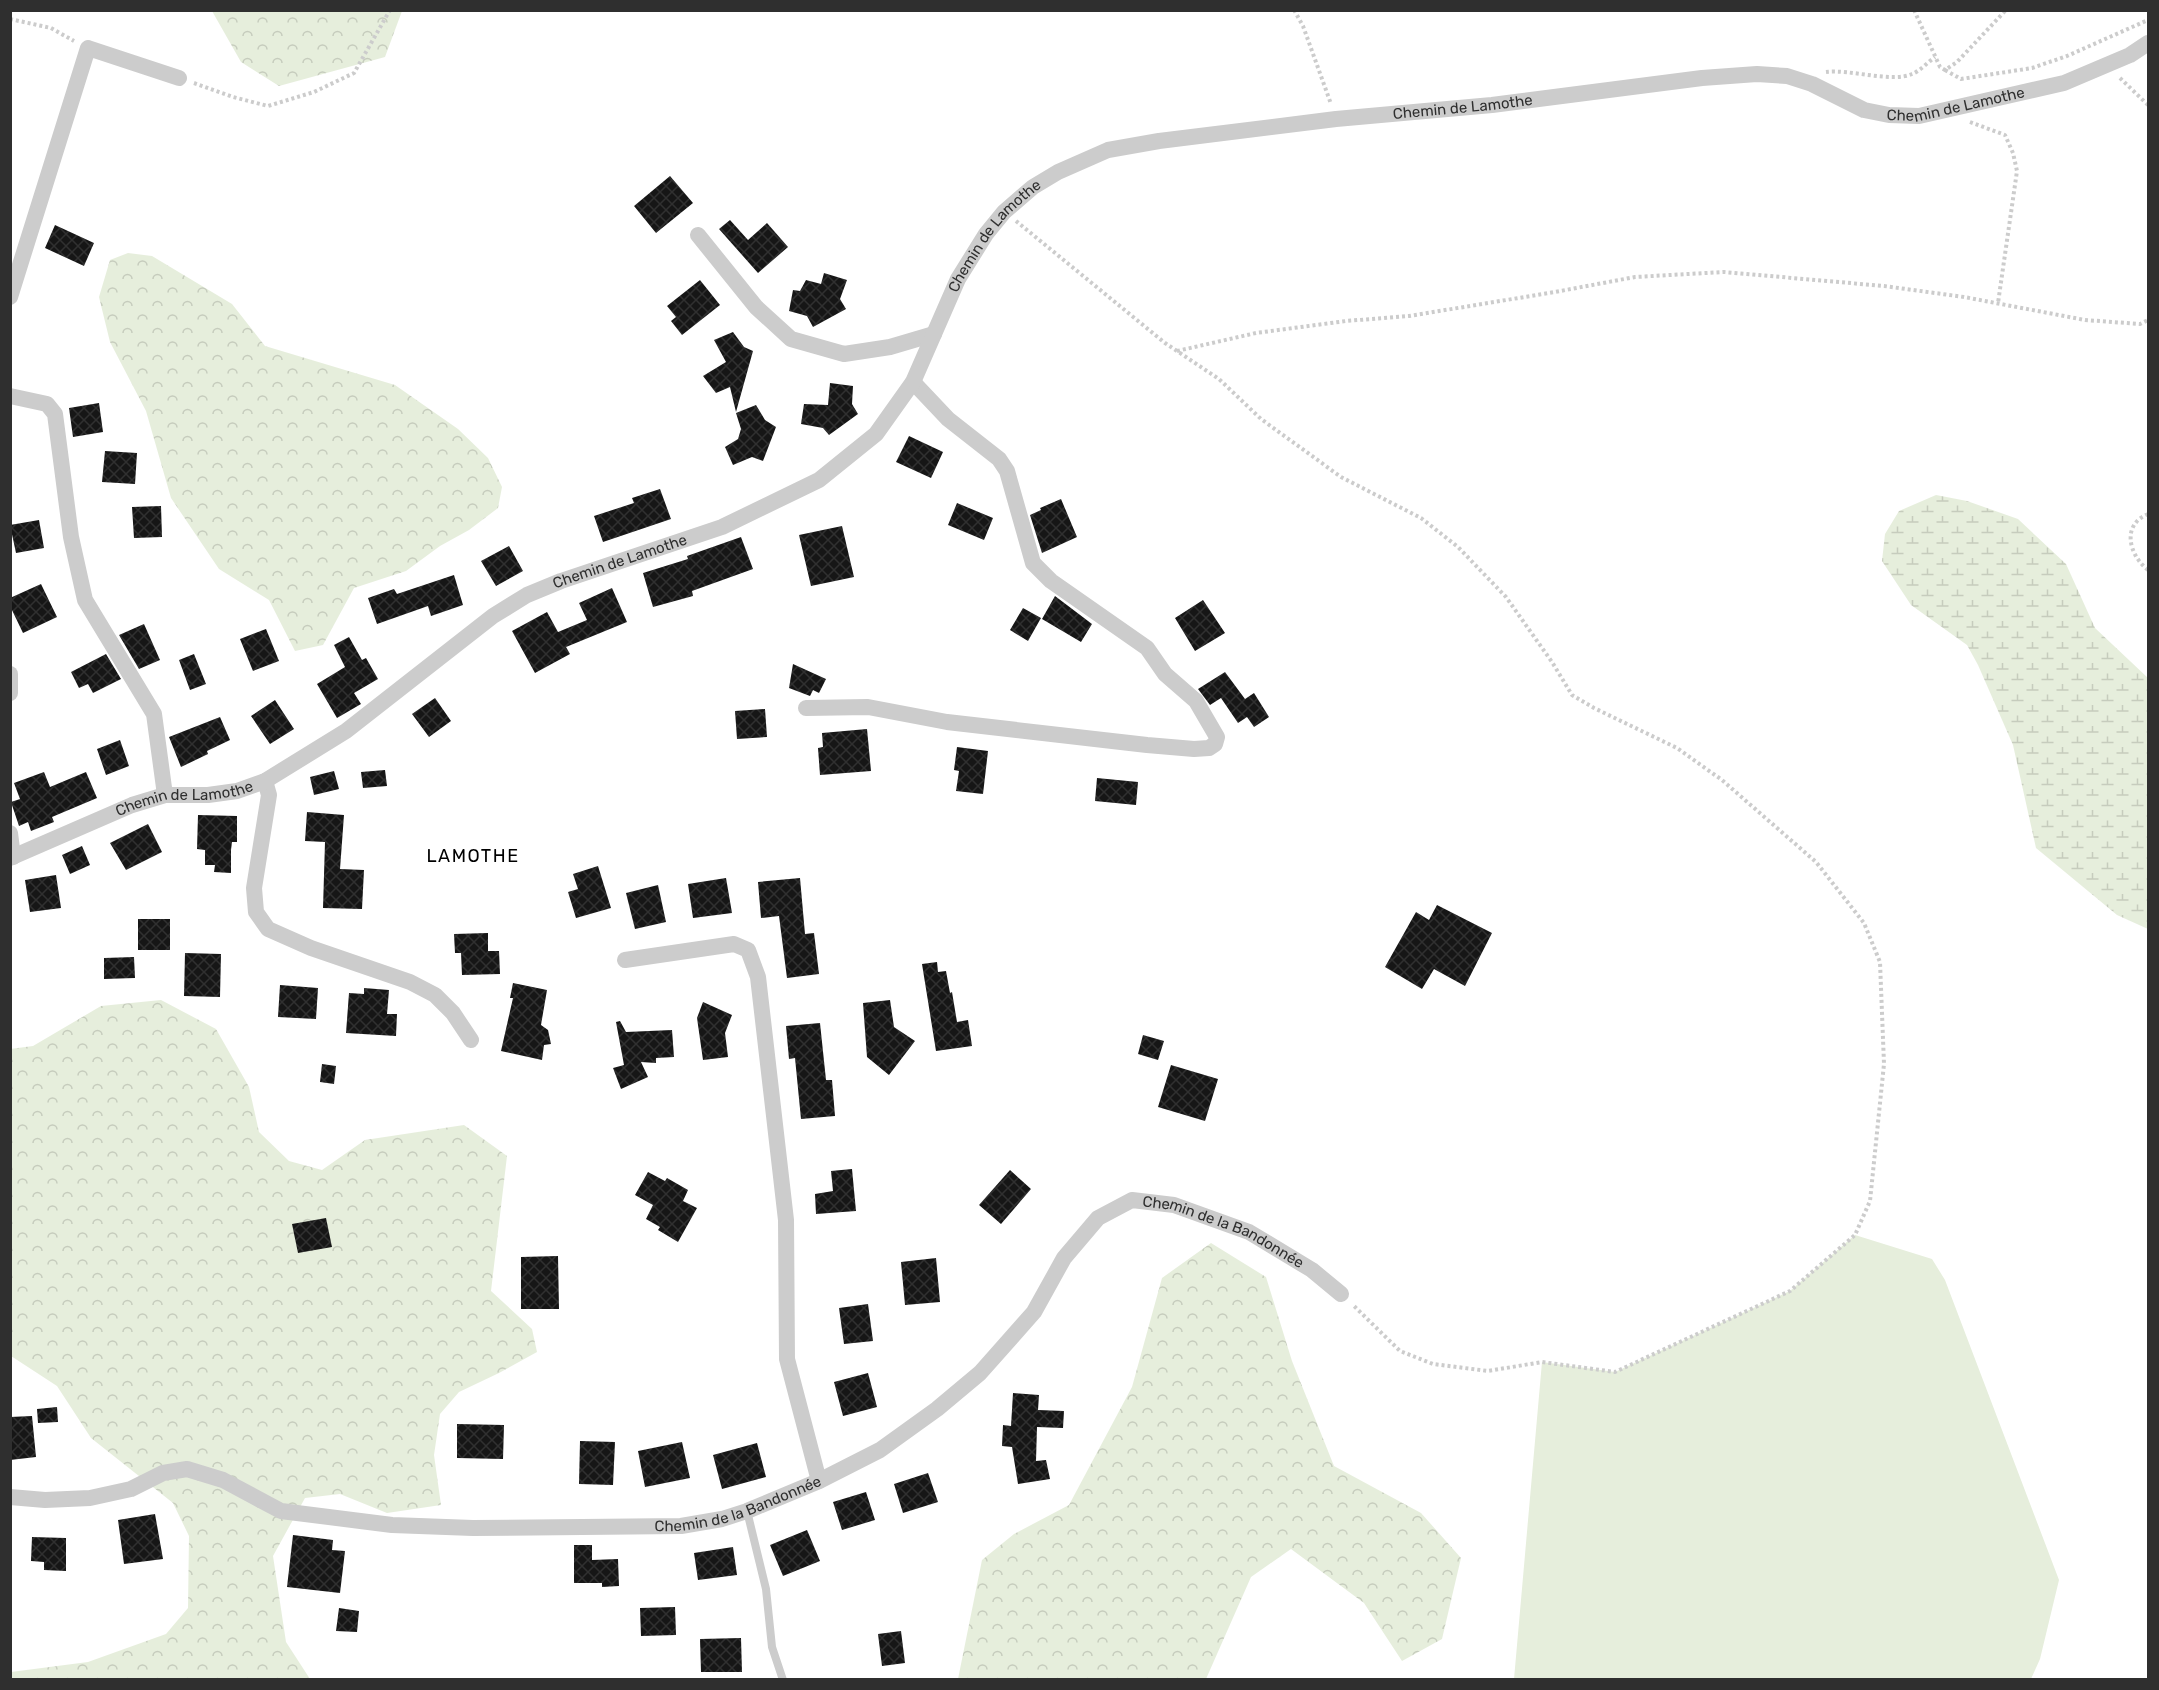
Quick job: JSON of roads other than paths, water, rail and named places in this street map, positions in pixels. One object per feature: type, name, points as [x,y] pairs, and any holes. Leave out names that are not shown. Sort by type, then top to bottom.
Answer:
[{"type":"street","name":"Chemin de Lamothe","points":[[12,858],[132,805],[165,795],[208,795],[227,792],[265,781],[346,731],[493,616],[527,595],[561,581],[722,527],[819,480],[876,434],[913,382],[958,279],[986,234],[1004,212],[1033,187],[1108,150],[1159,141],[1336,119],[1491,105],[1758,74],[1787,76],[1799,80],[1864,110],[1889,115],[1919,116],[2064,83],[2130,55],[2148,43]]},
{"type":"street","points":[[10,297],[88,48],[179,78]]},
{"type":"street","points":[[698,235],[756,307],[791,339],[844,354],[890,347],[934,334]]},
{"type":"street","points":[[806,708],[868,707],[947,722],[1147,745],[1194,749],[1209,748],[1215,744],[1216,737],[1196,701],[1166,675],[1147,648],[1051,580],[1033,562],[1007,471],[999,459],[948,419],[913,382]]},
{"type":"street","points":[[10,396],[47,404],[55,414],[71,537],[85,600],[154,714],[165,795]]},
{"type":"street","points":[[10,674],[10,693]]},
{"type":"street","points":[[265,781],[269,795],[254,888],[256,912],[268,929],[311,948],[410,982],[435,995],[453,1013],[471,1040]]},
{"type":"street","points":[[10,833],[12,858]]},
{"type":"street","points":[[625,960],[734,944],[748,950],[758,977],[786,1220],[787,1359],[819,1480]]},
{"type":"street","name":"Chemin de la Bandonnée","points":[[10,1497],[45,1500],[90,1498],[131,1489],[163,1473],[187,1469],[223,1480],[281,1511],[392,1525],[473,1528],[681,1526],[722,1519],[747,1511],[819,1480],[880,1450],[937,1409],[970,1382],[1034,1312],[1064,1258],[1098,1218],[1132,1200],[1174,1205],[1249,1232],[1312,1270],[1341,1294]]},
{"type":"lane","points":[[747,1511],[766,1589],[772,1647],[783,1680]]},
{"type":"district","name":"LAMOTHE","points":[[473,856]]}]
